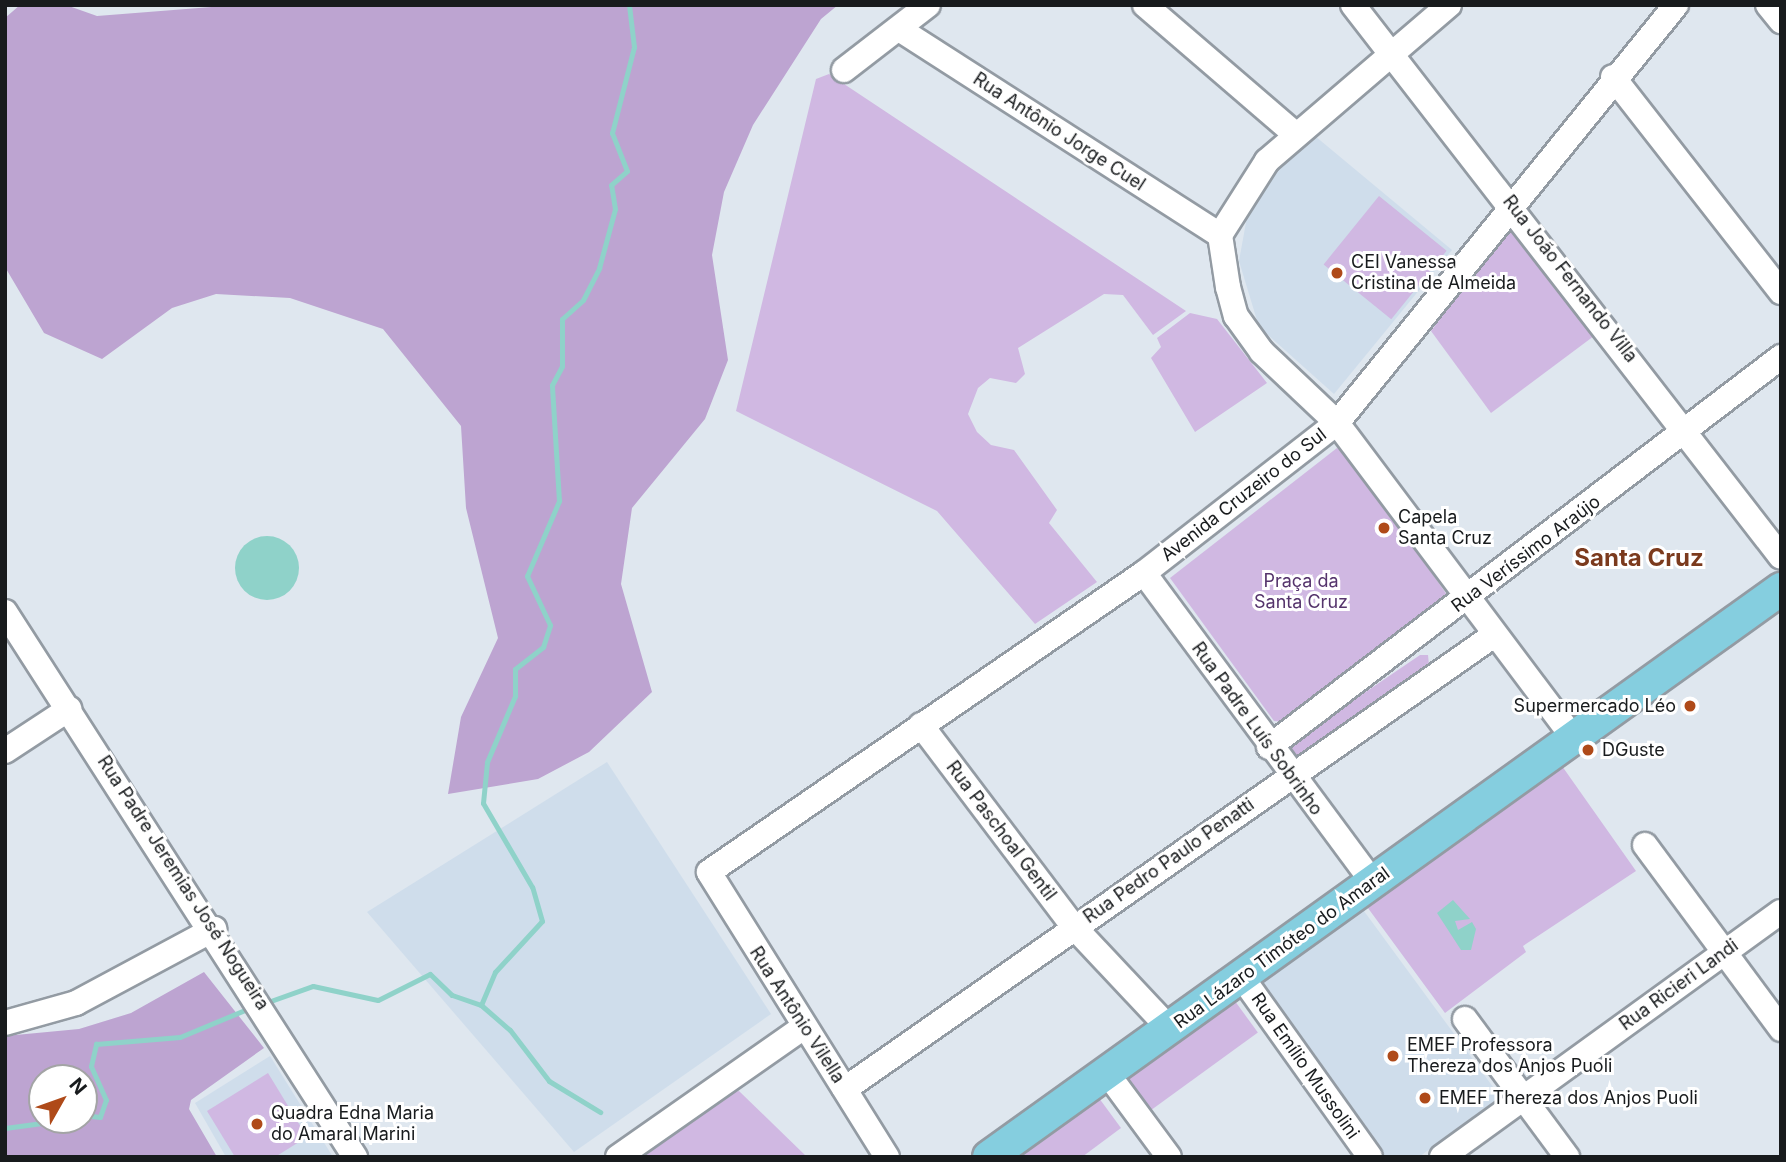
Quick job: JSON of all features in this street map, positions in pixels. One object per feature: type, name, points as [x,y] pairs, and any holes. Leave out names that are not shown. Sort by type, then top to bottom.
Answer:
[{"type":"main road","name":"Rua Lázaro Timóteo do Amaral","points":[[989,1157],[1781,589]]},
{"type":"street","points":[[845,70],[928,5]]},
{"type":"street","points":[[1145,5],[1294,133]]},
{"type":"street","name":"Rua João Fernando Villa","points":[[1353,5],[1689,431],[1781,557]]},
{"type":"street","points":[[1449,5],[1294,133],[1248,188],[1220,235],[1236,317],[1262,352],[1337,423],[1573,737]]},
{"type":"street","name":"Avenida Cruzeiro do Sul","points":[[709,872],[1144,573],[1337,423],[1613,77],[1676,5]]},
{"type":"street","points":[[1768,5],[1781,21]]},
{"type":"street","name":"Rua Antônio Jorge Cuel","points":[[899,29],[1220,235]]},
{"type":"street","points":[[1613,77],[1781,292]]},
{"type":"street","name":"Rua Veríssimo Araújo","points":[[1269,747],[1689,431],[1781,357]]},
{"type":"street","name":"Rua Padre Luís Sobrinho","points":[[1144,573],[1289,776],[1373,882]]},
{"type":"street","name":"Rua Padre Jeremias José Nogueira","points":[[5,612],[245,977],[355,1157]]},
{"type":"street","points":[[1421,635],[1445,668]]},
{"type":"street","name":"Rua Pedro Paulo Penatti","points":[[845,1088],[1494,635]]},
{"type":"street","points":[[5,751],[69,709]]},
{"type":"street","name":"Rua Paschoal Gentil","points":[[921,725],[1074,927],[1169,1028]]},
{"type":"street","points":[[1645,845],[1781,1029]]},
{"type":"street","name":"Rua Antônio Vilella","points":[[709,872],[887,1157]]},
{"type":"street","name":"Rua Ricieri Landi","points":[[1442,1157],[1781,912]]},
{"type":"street","points":[[7,1020],[76,1003],[214,929]]},
{"type":"street","name":"Rua Emílio Mussolini","points":[[1241,976],[1370,1157]]},
{"type":"street","points":[[1465,1018],[1567,1157]]},
{"type":"street","points":[[618,1157],[804,1027]]},
{"type":"street","points":[[1107,1073],[1169,1157]]},
{"type":"shaded area","points":[[20,5],[66,5],[97,16],[237,5],[838,5],[821,19],[753,125],[724,192],[712,255],[728,360],[705,419],[632,508],[621,584],[652,692],[589,752],[538,779],[448,794],[461,717],[498,638],[466,508],[461,426],[383,329],[290,298],[216,294],[172,308],[102,359],[44,333],[5,267],[5,18]]},
{"type":"shaded area","name":"CEI Vanessa Cristina de Almeida","points":[[1315,136],[1452,250],[1334,394],[1259,327],[1239,261],[1247,217],[1265,182]]},
{"type":"shaded area","points":[[267,536],[279,538],[290,545],[297,556],[297,580],[290,591],[279,598],[267,600],[255,598],[244,591],[237,580],[235,568],[237,556],[244,545],[255,538]]},
{"type":"shaded area","points":[[607,762],[771,1014],[574,1152],[367,912]]},
{"type":"shaded area","points":[[1453,900],[1470,919],[1455,921],[1458,930],[1472,922],[1476,929],[1471,950],[1461,950],[1437,913]]},
{"type":"shaded area","name":"EMEF Professora Thereza dos Anjos Puoli","points":[[1361,907],[1496,1091],[1496,1100],[1419,1157],[1384,1157],[1263,983],[1266,972]]},
{"type":"shaded area","points":[[204,972],[264,1048],[191,1100],[189,1109],[217,1157],[5,1157],[5,1036],[79,1029],[131,1013]]},
{"type":"shaded area","name":"Quadra Edna Maria do Amaral Marini","points":[[270,1056],[333,1157],[226,1157],[195,1103]]},
{"type":"green space","points":[[829,74],[1186,311],[1153,335],[1123,295],[1104,294],[1018,348],[1025,374],[1016,383],[990,378],[978,388],[968,414],[977,432],[991,445],[1014,450],[1057,510],[1049,523],[1097,582],[1035,624],[937,511],[736,411],[816,79]]},
{"type":"green space","points":[[1379,196],[1447,251],[1391,319],[1324,264]]},
{"type":"green space","points":[[1508,231],[1517,231],[1598,333],[1491,413],[1431,331]]},
{"type":"green space","points":[[1190,313],[1217,319],[1267,383],[1195,432],[1151,358],[1161,347],[1157,338]]},
{"type":"green space","name":"Praça da Santa Cruz","points":[[1337,448],[1350,455],[1447,595],[1443,605],[1285,722],[1274,721],[1170,578]]},
{"type":"green space","points":[[1420,655],[1428,655],[1429,665],[1293,759],[1285,747]]},
{"type":"green space","points":[[1562,766],[1636,871],[1523,946],[1526,952],[1445,1013],[1365,904]]},
{"type":"green space","points":[[1232,997],[1258,1033],[1149,1111],[1124,1076]]},
{"type":"green space","name":"Quadra Edna Maria do Amaral Marini","points":[[268,1073],[307,1137],[275,1157],[235,1157],[207,1111]]},
{"type":"green space","points":[[739,1091],[807,1157],[636,1157],[729,1093]]},
{"type":"green space","points":[[1096,1094],[1121,1128],[1082,1157],[1009,1157]]},
{"type":"waterway","points":[[481,1005],[495,972],[542,921],[532,887],[483,803],[487,762],[515,696],[515,669],[543,647],[550,625],[527,576],[559,501],[552,385],[562,366],[562,319],[583,300],[599,268],[615,209],[611,185],[627,171],[612,133],[634,47],[629,5]]},
{"type":"waterway","points":[[265,1003],[313,986],[378,1000],[430,974],[452,995],[481,1005],[510,1030],[549,1081],[600,1112]]},
{"type":"waterway","points":[[91,1064],[96,1044],[180,1037],[252,1007]]},
{"type":"waterway","points":[[98,1082],[106,1100],[98,1117]]},
{"type":"waterway","points":[[5,1128],[28,1125]]},
{"type":"place","name":"CEI Vanessa Cristina de Almeida","points":[[1337,273]]},
{"type":"place","name":"Capela Santa Cruz","points":[[1384,528]]},
{"type":"place","name":"Supermercado Léo","points":[[1690,706]]},
{"type":"place","name":"DGuste","points":[[1588,750]]},
{"type":"place","name":"EMEF Professora Thereza dos Anjos Puoli","points":[[1393,1056]]},
{"type":"place","name":"EMEF Thereza dos Anjos Puoli","points":[[1425,1098]]},
{"type":"place","name":"Quadra Edna Maria do Amaral Marini","points":[[257,1124]]},
{"type":"district","name":"Santa Cruz","points":[[1639,558]]}]
